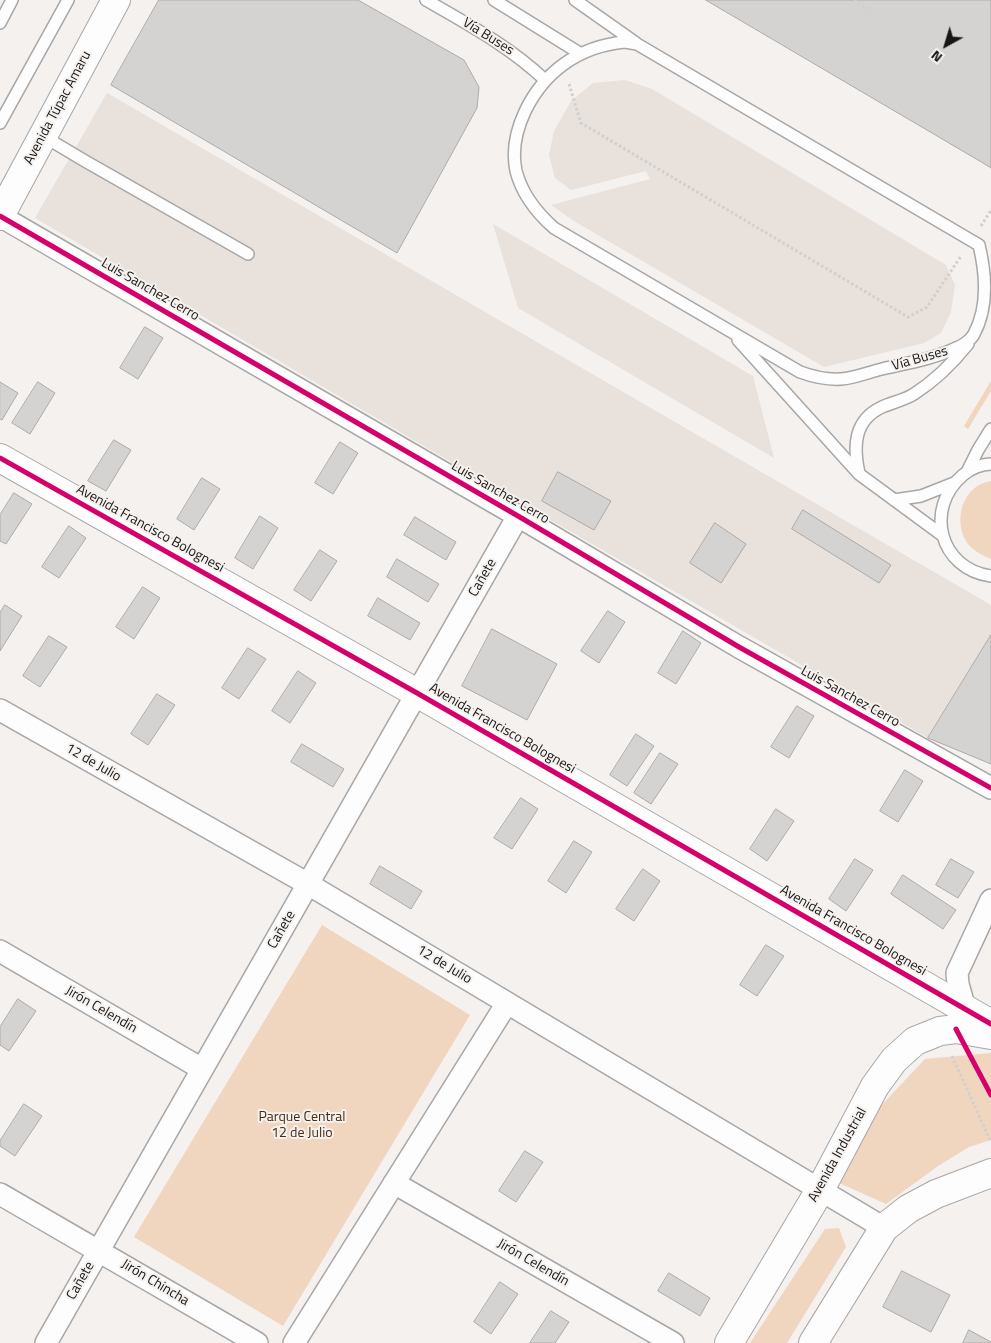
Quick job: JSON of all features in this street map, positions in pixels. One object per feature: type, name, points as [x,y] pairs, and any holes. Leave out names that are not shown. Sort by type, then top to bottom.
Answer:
[{"type":"street","name":"Avenida Túpac Amaru","points":[[0,216],[116,0]]},
{"type":"street","name":"Luis Sanchez Cerro","points":[[0,216],[518,516],[739,648],[991,788]]},
{"type":"street","name":"Avenida Francisco Bolognesi","points":[[0,458],[417,693],[991,1024]]},
{"type":"street","name":"Cañete","points":[[46,1343],[518,516]]},
{"type":"street","name":"12 de Julio","points":[[0,710],[308,884],[884,1228]]},
{"type":"street","points":[[965,1009],[957,973],[991,900]]},
{"type":"street","name":"Jirón Celendín","points":[[0,951],[202,1069]]},
{"type":"street","points":[[294,1343],[507,1003]]},
{"type":"street","name":"Avenida Industrial","points":[[729,1343],[820,1190],[876,1086],[894,1060],[915,1041],[940,1031],[956,1030],[991,1035]]},
{"type":"street","points":[[814,1343],[884,1228],[908,1209],[936,1194],[991,1173]]},
{"type":"street","name":"Jirón Celendín","points":[[394,1183],[673,1343]]},
{"type":"street","name":"Jirón Chincha","points":[[0,1194],[257,1343]]},
{"type":"lane","points":[[0,23],[12,0]]},
{"type":"lane","points":[[0,123],[68,0]]},
{"type":"lane","name":"Vía Buses","points":[[426,0],[504,46],[545,80]]},
{"type":"lane","points":[[494,0],[581,54]]},
{"type":"lane","points":[[574,0],[637,44]]},
{"type":"lane","name":"Vía Buses","points":[[973,336],[958,348],[940,355],[843,379],[826,379],[800,372],[554,228],[541,217],[525,193],[517,172],[514,151],[517,131],[533,96],[545,80],[563,64],[597,47],[611,43],[637,44],[976,243]]},
{"type":"lane","points":[[43,136],[248,254]]},
{"type":"lane","points":[[859,474],[855,457],[855,439],[860,425],[869,415],[880,408],[912,395],[935,380],[954,362],[973,336],[982,315],[986,289],[984,268],[976,243],[991,244]]},
{"type":"lane","points":[[730,331],[859,474],[942,535]]},
{"type":"lane","points":[[968,470],[991,429]]},
{"type":"lane","points":[[991,464],[968,470],[954,482],[944,498],[940,517],[942,535],[950,552],[963,566],[980,575],[991,576]]},
{"type":"lane","points":[[894,500],[921,496],[954,482]]},
{"type":"path","points":[[854,0],[868,10]]},
{"type":"path","points":[[563,64],[581,123],[908,317],[927,307],[976,243],[991,210]]},
{"type":"path","points":[[940,1031],[991,1142]]},
{"type":"shaded area","points":[[625,80],[652,89],[946,265],[955,285],[951,312],[941,333],[924,343],[824,367],[574,221],[551,205],[650,179],[646,171],[571,190],[555,178],[549,155],[554,131],[571,101],[593,83]]},
{"type":"shaded area","points":[[107,93],[991,605],[991,635],[928,738],[523,504],[35,218]]},
{"type":"shaded area","points":[[493,224],[753,376],[774,458],[518,308]]},
{"type":"green space","points":[[991,381],[991,391],[968,429],[964,426]]},
{"type":"green space","points":[[991,481],[991,559],[978,553],[968,544],[963,535],[961,515],[967,497],[973,489]]},
{"type":"green space","name":"Parque Central 12 de Julio","points":[[322,925],[470,1015],[283,1326],[134,1237]]},
{"type":"green space","points":[[991,1053],[991,1140],[969,1147],[938,1166],[886,1204],[837,1182],[876,1111],[925,1059]]},
{"type":"green space","points":[[839,1228],[846,1247],[787,1343],[750,1343],[825,1229]]},
{"type":"building","points":[[159,0],[358,0],[464,60],[479,87],[477,108],[397,253],[111,85]]},
{"type":"building","points":[[706,0],[991,0],[991,168],[983,163]]},
{"type":"building","points":[[145,327],[163,338],[138,379],[120,368]]},
{"type":"building","points":[[0,382],[18,393],[2,420],[0,419]]},
{"type":"building","points":[[38,382],[55,393],[30,434],[12,423]]},
{"type":"building","points":[[114,440],[131,450],[106,491],[88,481]]},
{"type":"building","points":[[340,442],[358,453],[333,494],[315,483]]},
{"type":"building","points":[[558,472],[611,501],[594,530],[542,501]]},
{"type":"building","points":[[202,478],[220,489],[194,530],[177,519]]},
{"type":"building","points":[[14,493],[32,504],[6,544],[0,541],[0,515]]},
{"type":"building","points":[[803,510],[891,565],[879,583],[792,529]]},
{"type":"building","points":[[260,516],[278,528],[253,569],[235,558]]},
{"type":"building","points":[[415,517],[456,542],[446,560],[404,535]]},
{"type":"building","points":[[715,523],[746,544],[721,583],[690,563]]},
{"type":"building","points":[[69,526],[86,538],[59,578],[42,567]]},
{"type":"building","points":[[320,550],[337,561],[311,601],[294,590]]},
{"type":"building","points":[[397,559],[439,584],[428,602],[387,577]]},
{"type":"building","points":[[143,587],[160,598],[134,639],[116,627]]},
{"type":"building","points":[[378,598],[420,623],[410,640],[368,616]]},
{"type":"building","points":[[5,605],[22,616],[0,651],[0,613]]},
{"type":"building","points":[[608,611],[625,622],[599,663],[581,651]]},
{"type":"building","points":[[492,629],[557,664],[527,720],[462,686]]},
{"type":"building","points":[[683,631],[701,643],[676,684],[658,673]]},
{"type":"building","points":[[991,635],[991,764],[928,738]]},
{"type":"building","points":[[49,636],[67,647],[40,687],[23,676]]},
{"type":"building","points":[[248,648],[266,659],[239,699],[222,688]]},
{"type":"building","points":[[298,671],[316,683],[290,723],[272,711]]},
{"type":"building","points":[[157,694],[175,705],[148,745],[131,734]]},
{"type":"building","points":[[797,706],[814,716],[789,758],[771,747]]},
{"type":"building","points":[[636,734],[654,746],[627,786],[610,775]]},
{"type":"building","points":[[302,744],[344,769],[333,787],[291,762]]},
{"type":"building","points":[[660,753],[678,764],[651,804],[634,793]]},
{"type":"building","points":[[905,770],[923,781],[898,822],[880,811]]},
{"type":"building","points":[[521,798],[538,809],[512,849],[494,838]]},
{"type":"building","points":[[776,809],[794,821],[767,861],[750,849]]},
{"type":"building","points":[[574,841],[592,852],[566,893],[548,881]]},
{"type":"building","points":[[855,859],[873,870],[846,911],[829,899]]},
{"type":"building","points":[[951,859],[974,872],[958,898],[936,885]]},
{"type":"building","points":[[380,866],[422,891],[411,909],[370,884]]},
{"type":"building","points":[[643,869],[660,881],[634,921],[616,909]]},
{"type":"building","points":[[903,875],[956,910],[943,929],[891,894]]},
{"type":"building","points":[[766,945],[784,956],[757,996],[740,985]]},
{"type":"building","points":[[18,999],[36,1011],[9,1051],[0,1045],[0,1027]]},
{"type":"building","points":[[24,1104],[42,1116],[15,1156],[0,1146],[0,1141]]},
{"type":"building","points":[[525,1151],[543,1162],[516,1202],[499,1191]]},
{"type":"building","points":[[902,1271],[950,1295],[931,1332],[883,1307]]},
{"type":"building","points":[[669,1273],[710,1298],[700,1316],[658,1291]]},
{"type":"building","points":[[500,1282],[518,1294],[491,1334],[474,1322]]},
{"type":"building","points":[[551,1311],[569,1322],[555,1343],[530,1343]]},
{"type":"building","points":[[969,1330],[991,1342],[991,1343],[963,1343]]},
{"type":"cycle path","points":[[0,216],[518,516],[739,647],[991,788]]},
{"type":"cycle path","points":[[0,458],[417,693],[991,1024]]},
{"type":"cycle path","points":[[956,1029],[991,1095]]}]
